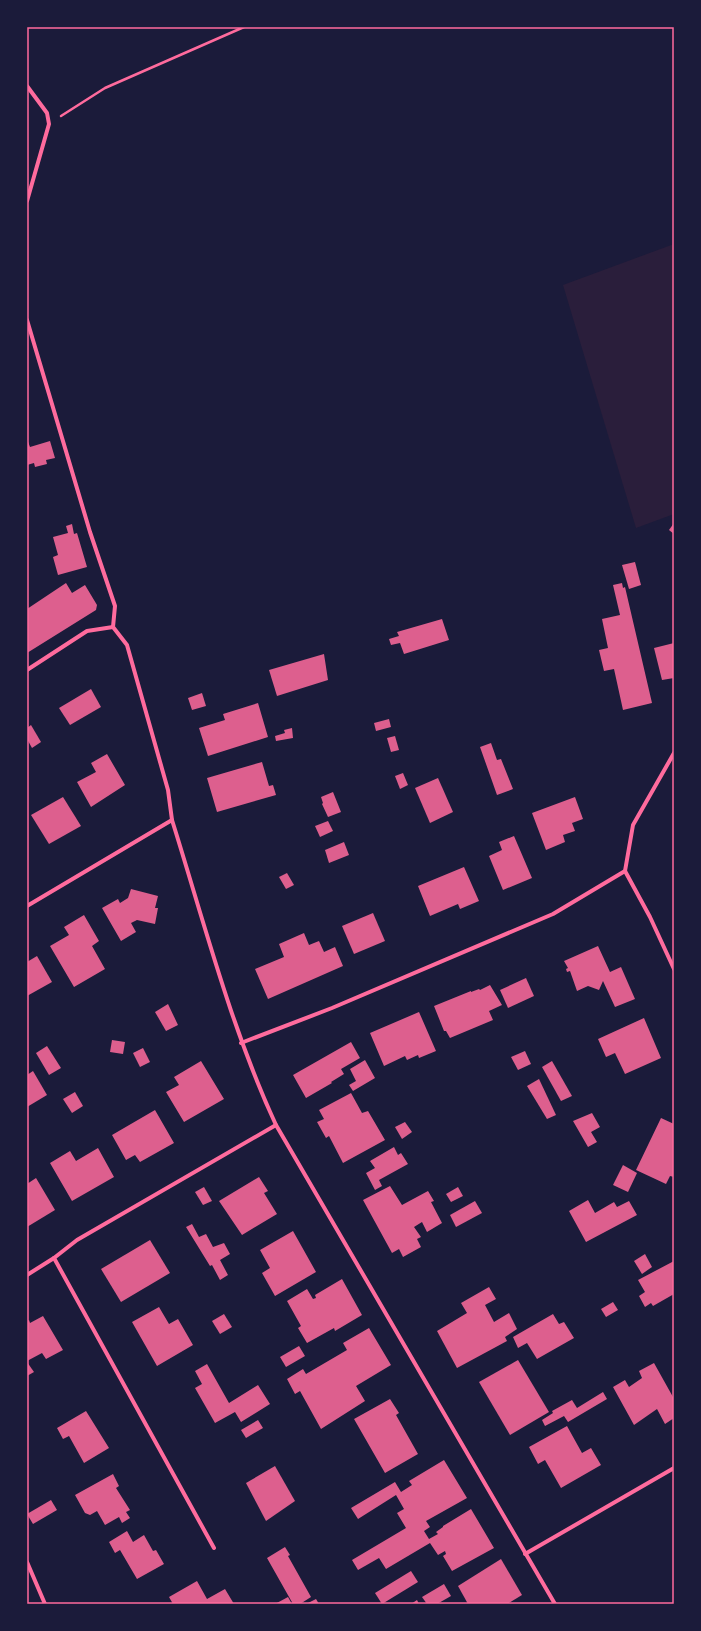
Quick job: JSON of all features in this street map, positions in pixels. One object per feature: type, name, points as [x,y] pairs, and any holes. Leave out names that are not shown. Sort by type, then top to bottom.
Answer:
[{"type":"street","points":[[27,86],[47,113],[49,124],[27,202]]},
{"type":"street","points":[[27,320],[90,532],[115,606],[113,627],[127,645],[168,790],[172,820],[241,1043],[257,1083],[276,1125],[555,1604]]},
{"type":"street","points":[[27,670],[87,631],[113,627]]},
{"type":"street","points":[[674,753],[632,825],[625,871],[650,917],[674,968]]},
{"type":"street","points":[[27,906],[172,820]]},
{"type":"street","points":[[241,1043],[332,1008],[553,914],[625,871]]},
{"type":"street","points":[[27,1276],[77,1240],[276,1125]]},
{"type":"street","points":[[54,1258],[214,1548]]},
{"type":"street","points":[[525,1554],[674,1468]]},
{"type":"street","points":[[27,1562],[45,1604]]},
{"type":"path","points":[[49,124],[105,88],[244,27]]},
{"type":"shaded area","points":[[674,244],[674,514],[636,528],[563,285]]},
{"type":"building","points":[[27,439],[30,447],[50,441],[55,458],[46,460],[47,464],[35,467],[34,463],[27,465]]},
{"type":"building","points":[[674,523],[674,534],[669,530]]},
{"type":"building","points":[[72,524],[74,534],[77,533],[87,567],[58,575],[53,557],[58,555],[53,537],[68,533],[66,526]]},
{"type":"building","points":[[635,562],[641,585],[629,589],[622,565]]},
{"type":"building","points":[[66,583],[72,593],[85,585],[97,605],[96,610],[27,653],[27,609]]},
{"type":"building","points":[[622,583],[623,588],[625,587],[652,703],[623,710],[614,669],[604,671],[599,650],[608,648],[602,619],[620,615],[613,585]]},
{"type":"building","points":[[442,619],[449,640],[404,654],[400,643],[391,645],[389,639],[399,636],[397,632]]},
{"type":"building","points":[[674,643],[674,678],[662,680],[654,648]]},
{"type":"building","points":[[324,654],[328,680],[277,696],[269,670]]},
{"type":"building","points":[[91,689],[101,707],[70,725],[59,708]]},
{"type":"building","points":[[202,693],[206,706],[192,710],[188,698]]},
{"type":"building","points":[[258,703],[268,737],[208,756],[199,728],[225,720],[223,714]]},
{"type":"building","points":[[389,719],[391,727],[376,731],[374,723]]},
{"type":"building","points":[[31,725],[41,742],[32,748],[27,739],[27,728]]},
{"type":"building","points":[[292,728],[293,738],[276,741],[275,736],[285,733],[284,730]]},
{"type":"building","points":[[395,736],[399,750],[391,752],[387,738]]},
{"type":"building","points":[[491,743],[497,760],[501,759],[513,789],[497,795],[480,747]]},
{"type":"building","points":[[107,754],[125,785],[91,807],[77,782],[96,772],[91,763]]},
{"type":"building","points":[[262,762],[269,786],[273,785],[276,795],[217,812],[207,778]]},
{"type":"building","points":[[403,773],[408,785],[400,789],[395,776]]},
{"type":"building","points":[[438,778],[453,812],[430,823],[415,788]]},
{"type":"building","points":[[333,792],[341,812],[328,817],[322,804],[321,797]]},
{"type":"building","points":[[63,797],[81,826],[49,844],[31,815]]},
{"type":"building","points":[[575,797],[583,819],[572,823],[575,831],[563,835],[565,842],[546,850],[532,813]]},
{"type":"building","points":[[328,821],[333,831],[320,837],[315,826]]},
{"type":"building","points":[[514,836],[532,878],[503,890],[489,856],[502,850],[499,842]]},
{"type":"building","points":[[344,842],[349,855],[329,863],[325,850]]},
{"type":"building","points":[[464,867],[479,901],[460,909],[458,904],[430,916],[418,886]]},
{"type":"building","points":[[287,873],[294,885],[286,889],[279,877]]},
{"type":"building","points":[[131,889],[158,896],[155,908],[158,908],[155,924],[137,920],[131,923],[136,932],[121,941],[102,908],[118,899],[120,903],[128,898]]},
{"type":"building","points":[[373,913],[385,941],[354,954],[342,926]]},
{"type":"building","points":[[84,915],[99,941],[92,946],[105,969],[74,987],[50,946],[69,935],[64,927]]},
{"type":"building","points":[[304,933],[309,945],[319,941],[324,952],[335,947],[343,966],[268,999],[255,969],[284,957],[279,944]]},
{"type":"building","points":[[598,946],[610,972],[621,967],[635,999],[615,1007],[603,981],[599,990],[588,986],[577,991],[570,971],[567,972],[566,969],[568,968],[564,961]]},
{"type":"building","points":[[37,956],[52,982],[27,996],[27,962]]},
{"type":"building","points":[[526,978],[534,996],[508,1008],[500,990]]},
{"type":"building","points":[[490,985],[502,1005],[489,1011],[493,1020],[450,1038],[446,1031],[444,1031],[434,1006]]},
{"type":"building","points":[[168,1004],[178,1025],[166,1031],[155,1012]]},
{"type":"building","points":[[419,1012],[436,1051],[419,1058],[418,1055],[407,1060],[405,1056],[384,1066],[370,1033]]},
{"type":"building","points":[[644,1018],[661,1058],[625,1074],[615,1053],[606,1057],[598,1039]]},
{"type":"building","points":[[112,1040],[125,1042],[123,1054],[110,1052]]},
{"type":"building","points":[[351,1042],[360,1058],[341,1069],[344,1074],[331,1082],[332,1083],[306,1098],[293,1075]]},
{"type":"building","points":[[47,1046],[61,1068],[49,1075],[36,1053]]},
{"type":"building","points":[[143,1048],[150,1062],[140,1067],[133,1053]]},
{"type":"building","points":[[525,1051],[531,1064],[518,1070],[511,1057]]},
{"type":"building","points":[[365,1060],[375,1078],[353,1091],[349,1085],[356,1081],[350,1069]]},
{"type":"building","points":[[201,1061],[224,1099],[184,1122],[166,1092],[179,1085],[174,1077]]},
{"type":"building","points":[[552,1061],[572,1096],[561,1101],[542,1067]]},
{"type":"building","points":[[33,1071],[47,1095],[27,1107],[27,1075]]},
{"type":"building","points":[[539,1079],[556,1115],[547,1119],[527,1086]]},
{"type":"building","points":[[75,1092],[83,1106],[72,1113],[63,1099]]},
{"type":"building","points":[[351,1093],[362,1113],[368,1111],[385,1140],[343,1163],[329,1136],[326,1138],[317,1122],[324,1119],[319,1110]]},
{"type":"building","points":[[155,1110],[174,1143],[140,1162],[135,1155],[126,1160],[112,1135]]},
{"type":"building","points":[[592,1113],[600,1127],[591,1132],[597,1142],[588,1147],[573,1121]]},
{"type":"building","points":[[661,1118],[674,1124],[674,1177],[670,1176],[666,1184],[636,1170]]},
{"type":"building","points":[[405,1122],[412,1132],[402,1139],[395,1127]]},
{"type":"building","points":[[394,1147],[398,1155],[401,1153],[408,1164],[379,1180],[382,1186],[375,1190],[366,1173],[375,1168],[370,1161]]},
{"type":"building","points":[[98,1148],[114,1177],[72,1201],[50,1163],[70,1151],[76,1161]]},
{"type":"building","points":[[623,1165],[637,1173],[628,1192],[613,1185]]},
{"type":"building","points":[[259,1177],[268,1191],[264,1193],[277,1214],[242,1235],[219,1201]]},
{"type":"building","points":[[36,1178],[55,1210],[27,1227],[27,1184]]},
{"type":"building","points":[[390,1186],[402,1205],[428,1191],[434,1201],[431,1202],[442,1223],[427,1232],[422,1222],[414,1227],[421,1237],[417,1239],[421,1247],[403,1257],[399,1249],[392,1253],[363,1200]]},
{"type":"building","points":[[204,1187],[212,1201],[203,1205],[195,1192]]},
{"type":"building","points":[[458,1187],[463,1196],[451,1202],[446,1194]]},
{"type":"building","points":[[588,1200],[595,1213],[614,1202],[617,1207],[629,1201],[637,1215],[586,1242],[569,1211]]},
{"type":"building","points":[[475,1201],[482,1213],[456,1227],[450,1215]]},
{"type":"building","points":[[192,1224],[199,1237],[206,1234],[213,1247],[224,1243],[230,1254],[220,1260],[228,1275],[220,1280],[212,1265],[210,1266],[186,1227]]},
{"type":"building","points":[[293,1231],[316,1272],[275,1296],[262,1273],[270,1268],[260,1250]]},
{"type":"building","points":[[150,1240],[170,1273],[121,1302],[101,1269]]},
{"type":"building","points":[[645,1254],[652,1267],[642,1274],[634,1261]]},
{"type":"building","points":[[674,1261],[674,1294],[653,1306],[651,1303],[645,1307],[639,1296],[645,1292],[638,1280]]},
{"type":"building","points":[[342,1279],[362,1315],[335,1331],[334,1328],[307,1343],[298,1328],[301,1326],[287,1301],[307,1289],[313,1299],[316,1298],[315,1295]]},
{"type":"building","points":[[489,1287],[496,1299],[485,1305],[494,1322],[509,1313],[517,1329],[505,1337],[507,1341],[457,1368],[437,1331],[467,1313],[461,1303]]},
{"type":"building","points":[[613,1302],[618,1310],[606,1317],[601,1309]]},
{"type":"building","points":[[159,1307],[169,1324],[178,1319],[193,1345],[157,1366],[132,1322]]},
{"type":"building","points":[[224,1314],[232,1327],[220,1334],[212,1321]]},
{"type":"building","points":[[553,1314],[559,1324],[564,1322],[574,1338],[537,1359],[527,1343],[518,1348],[513,1337]]},
{"type":"building","points":[[43,1316],[63,1350],[46,1359],[42,1353],[27,1361],[27,1321],[29,1320],[30,1323]]},
{"type":"building","points":[[369,1328],[391,1365],[356,1386],[365,1401],[321,1429],[300,1391],[295,1394],[287,1379],[303,1369],[306,1374],[347,1350],[343,1343]]},
{"type":"building","points":[[299,1346],[305,1356],[286,1367],[280,1357]]},
{"type":"building","points":[[518,1360],[549,1412],[510,1435],[479,1382]]},
{"type":"building","points":[[27,1362],[34,1372],[27,1376]]},
{"type":"building","points":[[654,1363],[673,1397],[674,1418],[665,1424],[657,1409],[634,1425],[613,1387],[625,1380],[629,1387],[642,1378],[639,1371]]},
{"type":"building","points":[[207,1364],[229,1403],[258,1385],[270,1404],[241,1422],[235,1412],[215,1423],[195,1388],[202,1384],[195,1371]]},
{"type":"building","points":[[603,1392],[607,1399],[568,1422],[564,1416],[545,1426],[542,1420],[553,1413],[552,1411],[572,1400],[577,1408]]},
{"type":"building","points":[[390,1399],[399,1413],[396,1415],[418,1454],[385,1473],[354,1419]]},
{"type":"building","points":[[86,1411],[109,1448],[84,1463],[69,1436],[63,1439],[57,1428]]},
{"type":"building","points":[[258,1420],[263,1428],[246,1438],[241,1430]]},
{"type":"building","points":[[567,1426],[582,1453],[591,1448],[601,1465],[561,1488],[545,1460],[538,1464],[529,1447]]},
{"type":"building","points":[[444,1460],[467,1498],[426,1521],[430,1527],[424,1531],[429,1539],[438,1534],[436,1532],[443,1526],[471,1509],[494,1548],[452,1571],[443,1556],[446,1554],[445,1551],[438,1555],[430,1543],[386,1569],[379,1558],[358,1570],[352,1560],[406,1528],[397,1513],[404,1509],[396,1495],[358,1519],[351,1508],[395,1482],[401,1492],[412,1485],[409,1481]]},
{"type":"building","points":[[275,1466],[295,1501],[266,1521],[246,1483]]},
{"type":"building","points":[[113,1474],[119,1486],[116,1488],[130,1510],[126,1512],[130,1518],[122,1523],[119,1517],[105,1525],[97,1511],[90,1515],[85,1513],[75,1495]]},
{"type":"building","points":[[51,1500],[57,1510],[33,1524],[27,1514]]},
{"type":"building","points":[[127,1531],[133,1542],[144,1535],[153,1551],[156,1550],[164,1564],[137,1579],[120,1550],[115,1553],[109,1542]]},
{"type":"building","points":[[285,1547],[290,1555],[288,1556],[311,1597],[300,1604],[293,1604],[267,1558]]},
{"type":"building","points":[[501,1559],[522,1595],[507,1604],[468,1604],[458,1586]]},
{"type":"building","points":[[411,1571],[418,1582],[382,1604],[375,1593]]},
{"type":"building","points":[[197,1581],[207,1599],[225,1589],[234,1604],[173,1604],[169,1597]]},
{"type":"building","points":[[444,1584],[451,1596],[437,1604],[427,1604],[422,1597]]},
{"type":"building","points":[[288,1597],[292,1604],[275,1604]]},
{"type":"building","points":[[316,1599],[319,1604],[306,1604]]},
{"type":"building","points":[[417,1600],[419,1604],[411,1604]]}]
